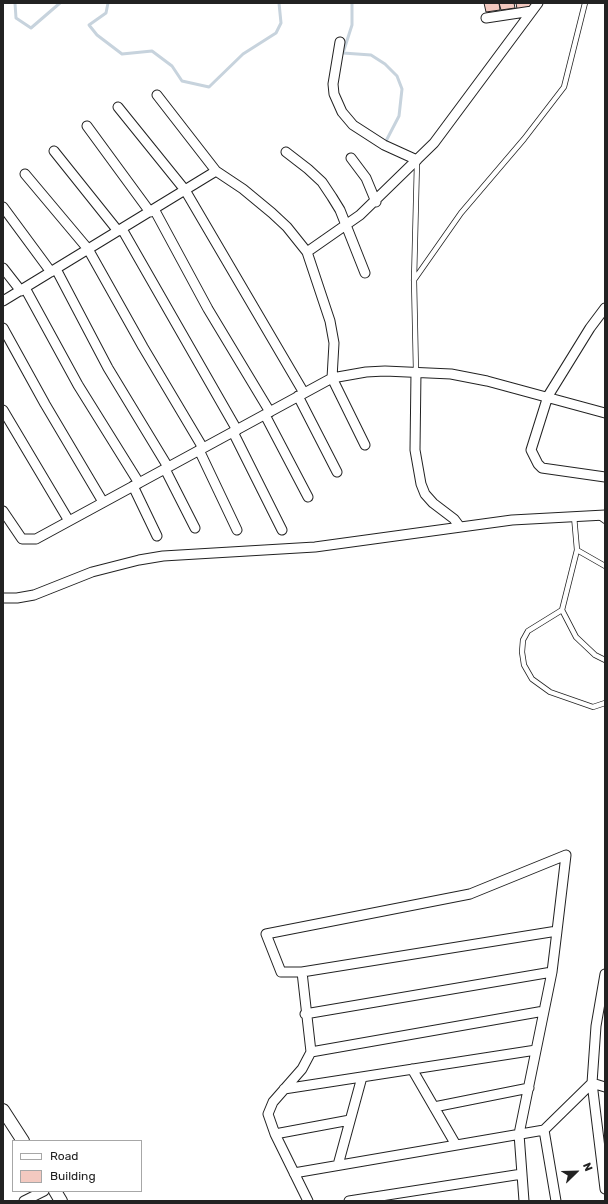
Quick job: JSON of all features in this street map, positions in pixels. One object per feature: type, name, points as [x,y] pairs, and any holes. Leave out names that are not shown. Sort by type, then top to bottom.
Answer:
[{"type":"main road","points":[[3,1110],[22,1140]]},
{"type":"main road","points":[[56,1192],[61,1201]]},
{"type":"street","points":[[307,252],[346,226],[376,202],[434,143],[538,3]]},
{"type":"street","points":[[486,18],[532,11]]},
{"type":"street","points":[[340,42],[333,84],[334,94],[342,112],[353,125],[378,141],[417,160]]},
{"type":"street","points":[[157,96],[216,171],[243,188],[272,213],[287,227],[307,252],[330,321],[334,343],[332,378],[365,445]]},
{"type":"street","points":[[118,107],[185,190],[301,395],[337,472]]},
{"type":"street","points":[[87,126],[152,210],[267,413],[308,497]]},
{"type":"street","points":[[54,151],[120,230],[235,431],[282,530]]},
{"type":"street","points":[[286,152],[308,168],[322,182],[340,210],[365,273]]},
{"type":"street","points":[[351,158],[366,178],[376,202]]},
{"type":"street","points":[[3,301],[216,171]]},
{"type":"street","points":[[26,174],[88,249],[201,449],[237,530]]},
{"type":"street","points":[[3,207],[54,270],[108,368],[166,468],[195,528]]},
{"type":"street","points":[[3,268],[23,289],[136,485],[157,536]]},
{"type":"street","points":[[605,308],[590,328],[548,396],[532,442],[531,450],[538,464],[548,469],[605,477]]},
{"type":"street","points":[[3,328],[45,404],[103,502]]},
{"type":"street","points":[[3,511],[22,539],[36,539],[332,378],[372,371],[451,374],[548,396],[605,413]]},
{"type":"street","points":[[416,372],[415,450],[421,484],[425,494],[433,503],[454,518],[460,527]]},
{"type":"street","points":[[3,410],[69,521]]},
{"type":"street","points":[[3,598],[17,598],[34,595],[92,572],[139,560],[163,556],[315,547],[512,520],[594,514],[605,515]]},
{"type":"street","points":[[524,1201],[519,1134],[552,972],[557,931],[566,855],[470,894],[266,934],[281,972],[302,972],[557,931]]},
{"type":"street","points":[[302,972],[305,1014],[311,1052],[302,1070],[284,1088],[273,1102],[268,1114],[275,1134],[308,1201]]},
{"type":"street","points":[[305,1014],[552,972]]},
{"type":"street","points":[[605,974],[601,1028],[592,1083],[601,1126],[605,1189]]},
{"type":"street","points":[[311,1052],[544,1011]]},
{"type":"street","points":[[284,1088],[536,1050]]},
{"type":"street","points":[[412,1069],[456,1145]]},
{"type":"street","points":[[338,1165],[362,1076]]},
{"type":"street","points":[[592,1083],[605,1087]]},
{"type":"street","points":[[294,1173],[544,1130],[592,1083]]},
{"type":"street","points":[[434,1107],[529,1088]]},
{"type":"street","points":[[275,1134],[350,1120]]},
{"type":"street","points":[[544,1130],[556,1201]]},
{"type":"street","points":[[349,1201],[522,1174]]},
{"type":"street","points":[[24,1201],[42,1192]]},
{"type":"lane","points":[[414,280],[462,213],[524,139],[564,87],[585,3]]},
{"type":"lane","points":[[416,372],[414,280],[417,160]]},
{"type":"lane","points":[[594,514],[605,521]]},
{"type":"lane","points":[[574,516],[578,550],[562,610],[576,637],[595,655],[605,660]]},
{"type":"lane","points":[[578,550],[605,566]]},
{"type":"lane","points":[[562,610],[528,631],[523,640],[522,652],[524,665],[532,679],[550,692],[592,707],[605,702]]},
{"type":"building","points":[[484,3],[499,3],[500,10],[486,12]]},
{"type":"building","points":[[499,3],[514,3],[515,8],[501,10]]},
{"type":"building","points":[[516,3],[531,3],[532,7],[517,9]]},
{"type":"waterway","points":[[15,3],[16,18],[31,28],[60,3]]},
{"type":"waterway","points":[[108,3],[106,13],[89,25],[97,35],[122,54],[152,51],[172,66],[182,81],[209,87],[243,54],[276,33],[281,23],[279,3]]},
{"type":"waterway","points":[[352,3],[352,25],[343,53],[371,55],[385,64],[397,76],[402,89],[399,116],[385,143]]}]
